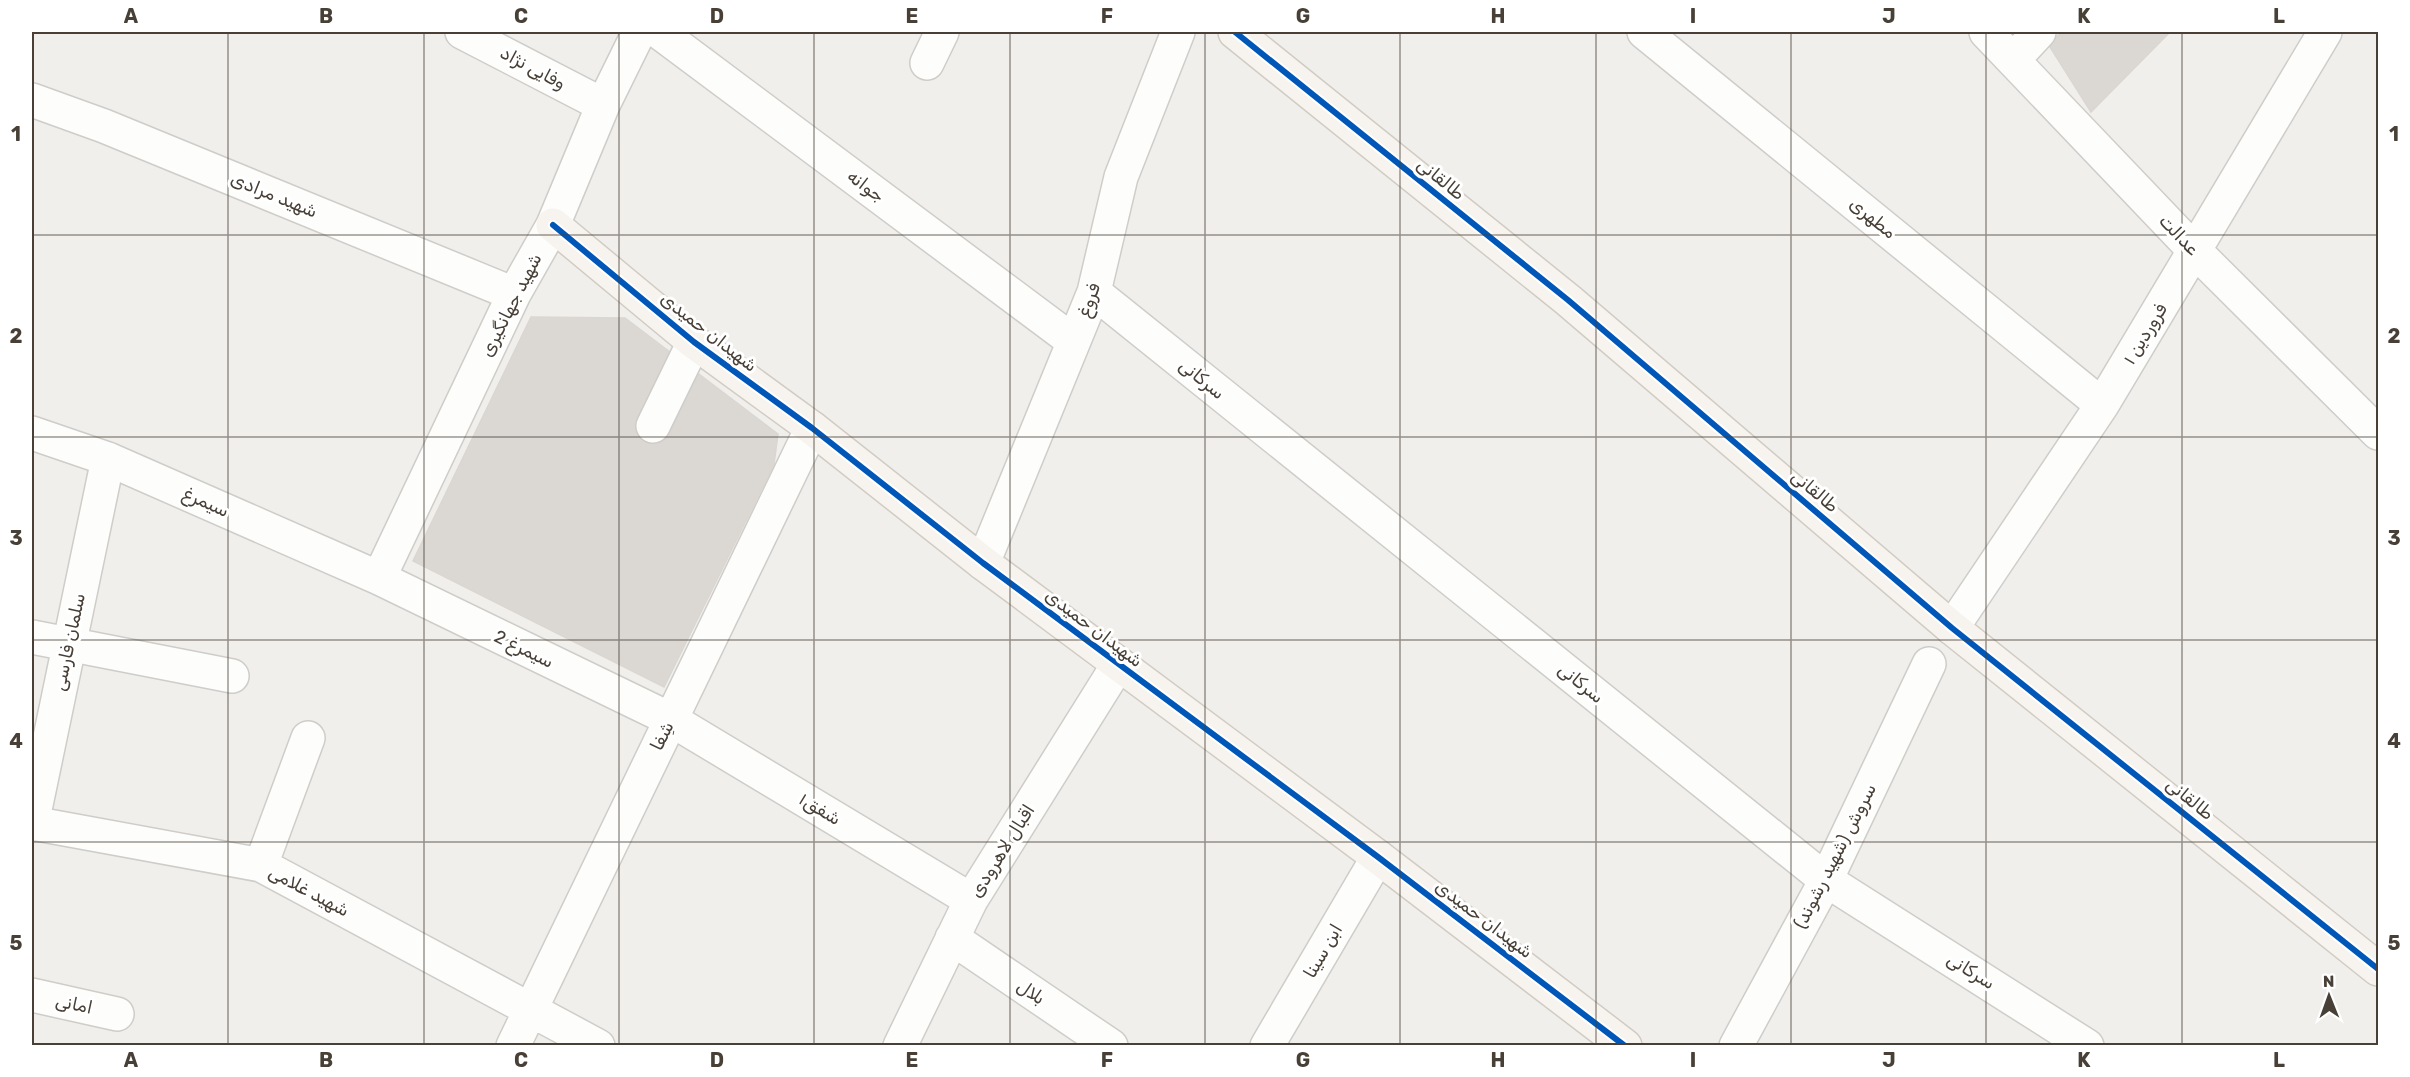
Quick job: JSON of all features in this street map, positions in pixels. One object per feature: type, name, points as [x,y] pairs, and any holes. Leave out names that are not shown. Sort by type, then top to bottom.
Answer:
[{"type":"street","name":"وفایی نژاد","points":[[462,32],[603,105]]},
{"type":"street","name":"شهید جهانگیری","points":[[379,578],[514,294],[553,225],[603,105],[639,32]]},
{"type":"street","name":"جوانه","points":[[659,32],[1073,341]]},
{"type":"street","points":[[927,63],[942,32]]},
{"type":"street","name":"فروغ","points":[[983,563],[1094,292],[1121,177],[1178,32]]},
{"type":"street","name":"طالقانی","points":[[1235,32],[1568,300],[1952,628],[2379,969]]},
{"type":"street","name":"مطهری","points":[[1644,32],[2102,405]]},
{"type":"street","name":"عدالت","points":[[1986,32],[2194,251],[2379,433]]},
{"type":"street","points":[[2013,60],[2039,32]]},
{"type":"street","name":"فروردین ۱","points":[[1952,628],[2102,405],[2325,32]]},
{"type":"street","name":"شهید مرادی","points":[[32,100],[104,126],[514,294]]},
{"type":"street","name":"شهیدان حمیدی","points":[[553,225],[694,342],[813,428],[983,563],[1378,857],[1625,1046]]},
{"type":"street","name":"سرکانی","points":[[1094,292],[1826,880],[2087,1046]]},
{"type":"street","points":[[652,426],[694,342]]},
{"type":"street","name":"شِفا","points":[[513,1046],[813,428]]},
{"type":"street","name":"سیمرغ","points":[[32,433],[108,459],[379,578]]},
{"type":"street","name":"سلمان فارسی","points":[[32,824],[108,459]]},
{"type":"street","name":"سیمرغ 2","points":[[379,578],[670,719]]},
{"type":"street","points":[[32,637],[232,676]]},
{"type":"street","name":"اقبال لاهرودی","points":[[900,1046],[971,900],[1118,664]]},
{"type":"street","name":"سروش (شهید رشوند)","points":[[1736,1046],[1826,880],[1929,664]]},
{"type":"street","name":"۱شفق","points":[[670,719],[971,900]]},
{"type":"street","points":[[261,865],[308,738]]},
{"type":"street","name":"شهید غلامی","points":[[32,824],[261,865],[532,1008],[598,1046]]},
{"type":"street","name":"ابن سینا","points":[[1267,1046],[1378,857]]},
{"type":"street","name":"بلال","points":[[952,938],[1111,1046]]},
{"type":"street","name":"امانی","points":[[32,995],[117,1014]]},
{"type":"building","points":[[2062,32],[2170,32],[2091,112],[2048,44]]},
{"type":"building","points":[[531,317],[625,318],[778,434],[774,464],[664,687],[413,561]]},
{"type":"cycle path","points":[[1235,32],[1568,300],[1952,628],[2378,969]]},
{"type":"cycle path","points":[[553,225],[694,342],[812,428],[983,563],[1378,857],[1625,1046]]}]
